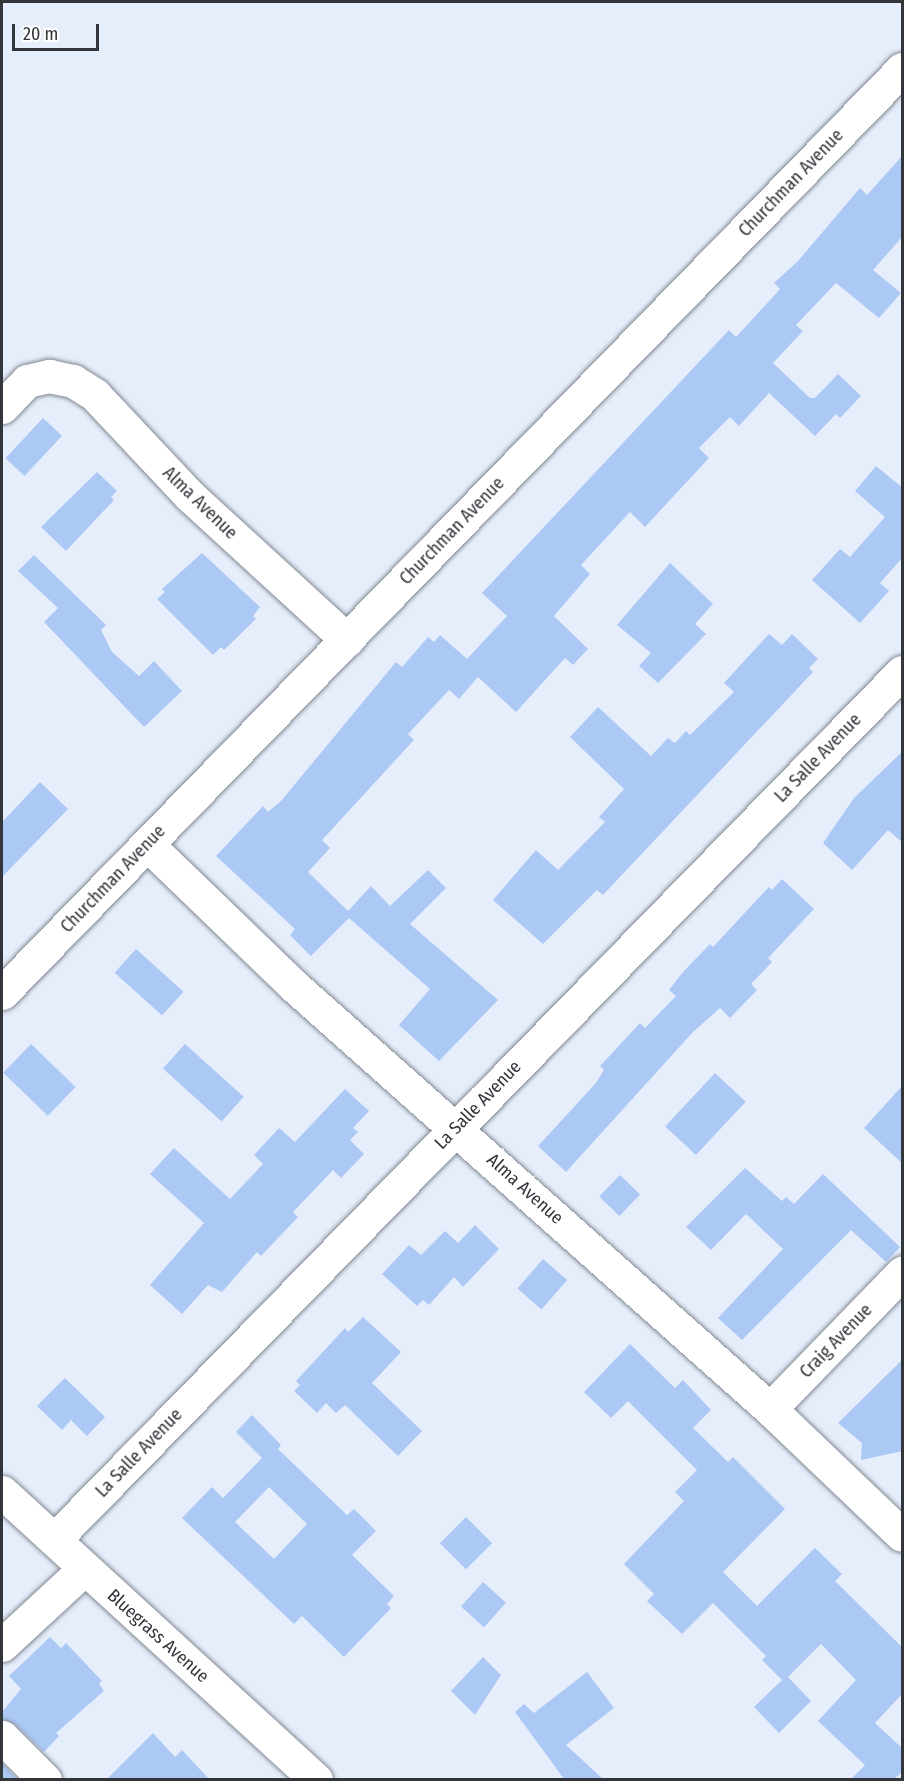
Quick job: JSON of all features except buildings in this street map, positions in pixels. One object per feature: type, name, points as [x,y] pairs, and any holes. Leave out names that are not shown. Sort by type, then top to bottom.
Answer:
[{"type":"street","name":"Churchman Avenue","points":[[2,993],[903,69]]},
{"type":"street","name":"Alma Avenue","points":[[2,407],[27,381],[49,376],[73,381],[95,395],[190,496],[347,640]]},
{"type":"street","name":"La Salle Avenue","points":[[55,1539],[903,672]]},
{"type":"street","name":"Alma Avenue","points":[[147,844],[294,986],[770,1409],[903,1535]]},
{"type":"street","name":"Craig Avenue","points":[[770,1409],[903,1273]]},
{"type":"street","name":"Bluegrass Avenue","points":[[2,1491],[84,1569],[316,1779]]},
{"type":"street","points":[[2,1645],[84,1569]]},
{"type":"street","points":[[2,1737],[45,1779]]}]
